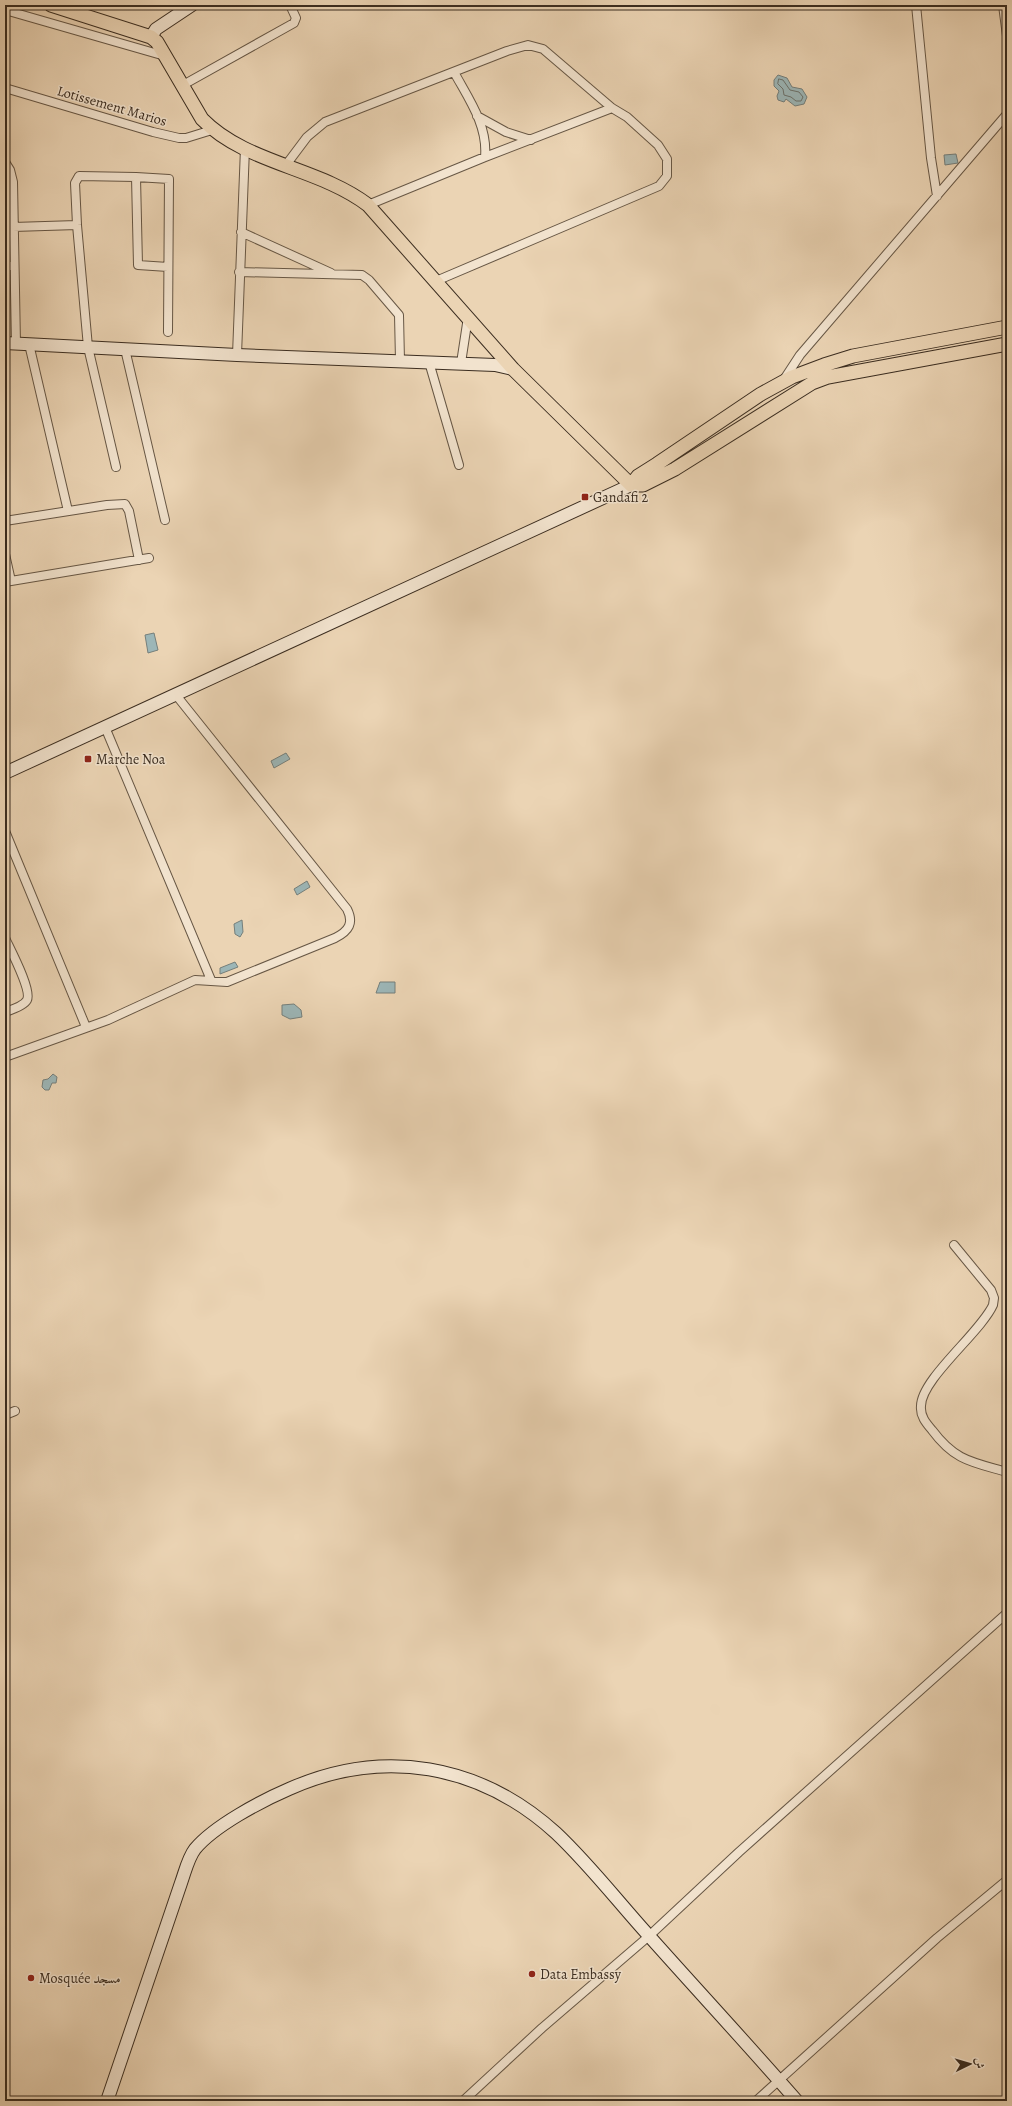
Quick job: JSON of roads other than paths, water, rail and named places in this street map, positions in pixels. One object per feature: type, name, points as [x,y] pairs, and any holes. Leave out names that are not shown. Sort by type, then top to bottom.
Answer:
[{"type":"main road","points":[[51,5],[151,37],[157,42],[202,119],[212,130],[222,137],[245,148],[348,192],[368,204],[513,369],[631,485],[643,485],[674,469],[806,387],[828,377],[1007,344]]},
{"type":"main road","points":[[631,485],[638,476],[783,381],[824,365],[853,356],[1007,327]]},
{"type":"street","points":[[151,37],[156,29],[192,5]]},
{"type":"street","points":[[182,85],[292,24],[296,18],[290,5]]},
{"type":"street","points":[[916,5],[931,158],[937,196]]},
{"type":"street","points":[[1003,5],[1007,36]]},
{"type":"street","points":[[5,10],[165,56]]},
{"type":"street","points":[[286,166],[307,137],[325,122],[515,48],[532,45],[543,49],[612,108],[628,116],[664,153],[668,164],[668,171],[664,181],[659,186],[436,281]]},
{"type":"street","points":[[454,72],[478,116],[485,139],[484,157]]},
{"type":"street","name":"Lotissement Marios","points":[[5,88],[153,132],[179,138],[186,138],[212,130]]},
{"type":"street","points":[[368,204],[484,157],[532,140],[612,108]]},
{"type":"street","points":[[783,381],[800,355],[1007,114]]},
{"type":"street","points":[[478,116],[506,132],[532,140]]},
{"type":"street","points":[[237,355],[239,272],[245,148]]},
{"type":"street","points":[[5,162],[10,170],[13,182],[14,266],[11,344],[237,355],[461,363],[495,365],[513,369]]},
{"type":"street","points":[[116,468],[88,347],[77,225],[75,183],[77,178],[82,176],[169,179],[168,332]]},
{"type":"street","points":[[136,177],[138,264],[144,266],[168,267]]},
{"type":"street","points":[[13,227],[77,225]]},
{"type":"street","points":[[241,232],[334,275]]},
{"type":"street","points":[[5,266],[14,266]]},
{"type":"street","points":[[239,272],[362,276],[369,280],[398,312],[400,318],[400,361]]},
{"type":"street","points":[[461,363],[468,317]]},
{"type":"street","points":[[29,344],[68,511]]},
{"type":"street","points":[[125,349],[165,520]]},
{"type":"street","points":[[429,362],[459,464]]},
{"type":"street","points":[[5,773],[631,485]]},
{"type":"street","points":[[5,521],[118,503],[126,504],[129,511],[139,560]]},
{"type":"street","points":[[5,554],[8,582],[149,558]]},
{"type":"street","points":[[5,1056],[132,1010],[196,980],[227,982],[335,938],[343,934],[349,927],[351,916],[347,909],[176,694]]},
{"type":"street","points":[[105,727],[211,980]]},
{"type":"street","points":[[5,831],[86,1027]]},
{"type":"street","points":[[5,938],[28,996],[24,1003],[5,1012]]},
{"type":"street","points":[[954,1245],[991,1290],[994,1298],[993,1305],[950,1358],[922,1397],[921,1412],[924,1420],[948,1449],[969,1462],[1007,1472]]},
{"type":"street","points":[[5,1415],[15,1412]]},
{"type":"street","points":[[463,2101],[542,2028],[649,1936],[739,1852],[1007,1614]]},
{"type":"street","points":[[107,2101],[181,1883],[194,1850],[230,1821],[265,1800],[297,1785],[334,1773],[373,1766],[425,1768],[465,1778],[506,1796],[557,1834],[798,2101]]},
{"type":"street","points":[[756,2101],[937,1938],[1007,1880]]},
{"type":"water","points":[[778,75],[787,78],[792,87],[802,89],[807,97],[804,104],[795,106],[786,99],[784,102],[778,100],[777,96],[779,91],[774,86],[774,80]]},
{"type":"water","points":[[956,154],[958,163],[945,165],[944,155]]},
{"type":"water","points":[[154,633],[158,650],[148,653],[145,635]]},
{"type":"water","points":[[286,753],[290,759],[274,768],[271,761]]},
{"type":"water","points":[[307,881],[310,887],[297,895],[294,889]]},
{"type":"water","points":[[242,920],[243,932],[240,937],[235,934],[234,924]]},
{"type":"water","points":[[235,962],[238,967],[220,974],[220,968]]},
{"type":"water","points":[[380,982],[395,982],[395,993],[376,993]]},
{"type":"water","points":[[294,1004],[301,1010],[302,1017],[290,1019],[282,1015],[282,1005]]},
{"type":"water","points":[[53,1074],[57,1077],[56,1083],[52,1083],[49,1090],[45,1090],[42,1087],[43,1080],[48,1079]]},
{"type":"place","name":"Gandafi 2","points":[[585,497]]},
{"type":"place","name":"Marche Noa","points":[[88,759]]},
{"type":"place","name":"Data Embassy","points":[[532,1974]]},
{"type":"place","name":"Mosquée مسجد","points":[[31,1978]]}]
